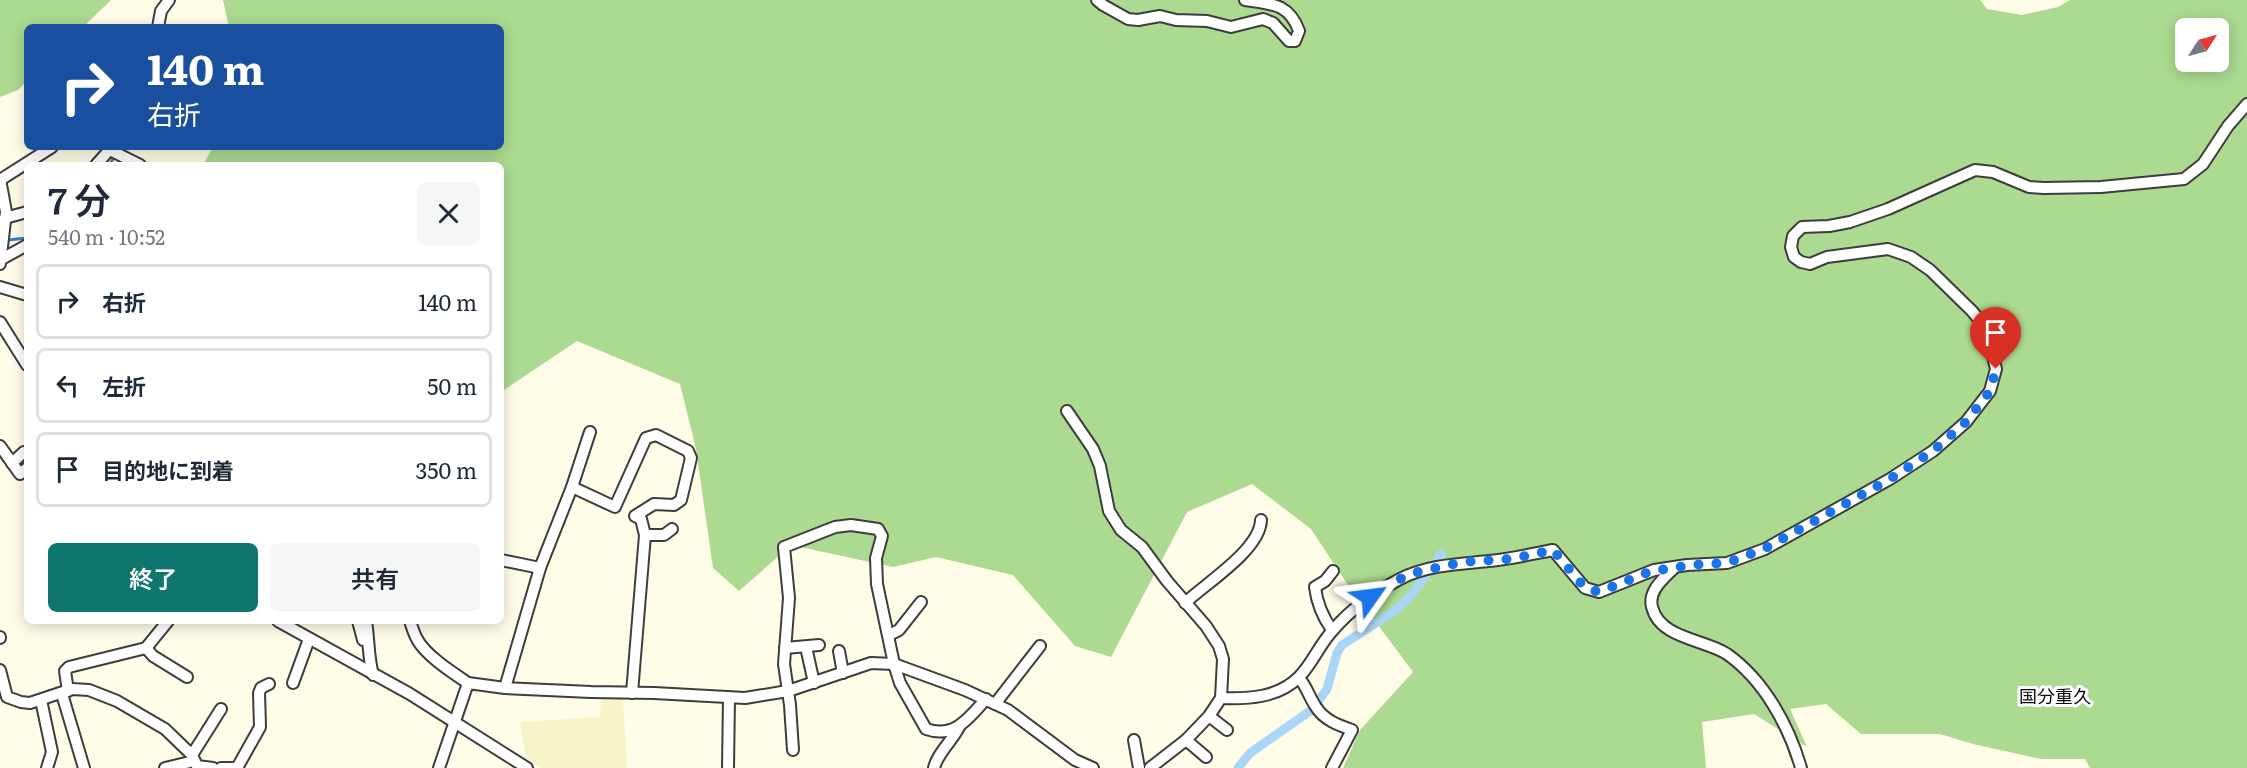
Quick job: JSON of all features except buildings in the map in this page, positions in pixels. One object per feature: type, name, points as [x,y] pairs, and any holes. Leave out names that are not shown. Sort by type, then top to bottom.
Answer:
[{"type":"street","points":[[159,24],[161,11],[168,0]]},
{"type":"street","points":[[1097,0],[1103,6],[1128,19],[1138,20],[1160,16],[1176,20],[1207,21],[1230,27],[1263,19],[1273,23],[1289,41],[1295,40],[1299,32],[1294,18],[1285,9],[1245,0]]},
{"type":"street","points":[[1221,698],[1257,698],[1276,691],[1299,678],[1332,630],[1354,608],[1400,579],[1418,572],[1463,562],[1511,559],[1553,550],[1585,588],[1599,592],[1654,570],[1673,569],[1687,565],[1727,563],[1764,549],[1859,497],[1933,451],[1966,422],[1990,391],[1996,369],[1986,328],[1930,270],[1911,257],[1888,249],[1827,257],[1810,264],[1801,262],[1794,257],[1791,247],[1796,231],[1802,227],[1850,222],[1888,209],[1975,170],[1993,171],[2029,187],[2101,187],[2184,179],[2203,164],[2228,126],[2247,104]]},
{"type":"street","points":[[28,162],[47,150]]},
{"type":"street","points":[[100,162],[114,151],[134,162]]},
{"type":"street","points":[[0,261],[5,201],[0,180],[24,165]]},
{"type":"street","points":[[5,218],[24,213]]},
{"type":"street","points":[[0,261],[24,247]]},
{"type":"street","points":[[0,287],[24,292]]},
{"type":"street","points":[[2,330],[24,361]]},
{"type":"street","points":[[1067,411],[1093,449],[1100,466],[1109,511],[1121,530],[1142,547],[1220,646],[1223,659],[1221,698],[1209,716],[1186,740],[1150,768]]},
{"type":"street","points":[[505,688],[540,568],[572,487],[590,432]]},
{"type":"street","points":[[615,507],[646,438],[656,435],[688,450],[691,458],[681,500],[674,505],[654,504],[635,516]]},
{"type":"street","points":[[0,446],[20,474],[24,471]]},
{"type":"street","points":[[12,463],[24,452]]},
{"type":"street","points":[[572,487],[641,519],[645,535],[632,693]]},
{"type":"street","points":[[1185,603],[1252,543],[1261,527],[1261,520]]},
{"type":"street","points":[[793,750],[784,664],[789,598],[784,547],[834,527],[851,525],[878,529],[882,536],[876,558],[877,584],[900,683],[926,729],[937,733],[959,727]]},
{"type":"street","points":[[645,535],[664,535],[672,529]]},
{"type":"street","points":[[504,561],[540,568]]},
{"type":"street","points":[[1673,569],[1652,594],[1652,607],[1658,619],[1668,629],[1725,653],[1762,688],[1788,732],[1801,768]]},
{"type":"street","points":[[1332,630],[1317,603],[1314,587],[1325,581],[1333,571]]},
{"type":"street","points":[[889,635],[899,630],[921,602]]},
{"type":"street","points":[[84,768],[65,692],[65,671],[69,667],[146,648],[166,624]]},
{"type":"street","points":[[283,624],[454,721],[527,768]]},
{"type":"street","points":[[359,624],[373,675]]},
{"type":"street","points":[[367,624],[370,641],[370,663]]},
{"type":"street","points":[[412,624],[417,640],[453,674],[468,683],[505,688],[729,698],[762,697],[814,683],[871,663],[894,664],[1008,710],[1074,760],[1093,768]]},
{"type":"street","points":[[293,683],[309,639]]},
{"type":"street","points":[[785,648],[819,645]]},
{"type":"street","points":[[934,768],[936,760],[959,727],[990,701],[1040,646]]},
{"type":"street","points":[[806,647],[814,683]]},
{"type":"street","points":[[146,648],[153,656],[187,677]]},
{"type":"street","points":[[839,651],[843,673]]},
{"type":"street","points":[[0,670],[4,700],[21,702],[41,700],[65,692],[89,690],[117,701],[165,729],[195,763]]},
{"type":"street","points":[[1299,678],[1319,712],[1337,725],[1352,730],[1332,768]]},
{"type":"street","points":[[439,768],[468,683]]},
{"type":"street","points":[[221,768],[237,768],[260,727],[259,693],[261,688],[269,684]]},
{"type":"street","points":[[728,768],[729,698]]},
{"type":"street","points":[[41,700],[52,752],[47,768]]},
{"type":"street","points":[[195,763],[221,709]]},
{"type":"street","points":[[1209,716],[1227,730]]},
{"type":"street","points":[[1186,740],[1206,757]]},
{"type":"street","points":[[1134,741],[1139,768]]},
{"type":"street","points":[[165,768],[195,763],[213,768]]},
{"type":"green space","points":[[0,0],[111,0],[86,24],[24,24],[24,84],[18,90],[0,97]]},
{"type":"green space","points":[[223,0],[1980,0],[1987,9],[2022,15],[2058,7],[2070,0],[2247,0],[2247,768],[2090,768],[2085,759],[2041,759],[1940,734],[1861,734],[1826,704],[1790,709],[1807,747],[1754,714],[1702,722],[1706,768],[1343,768],[1360,730],[1413,672],[1346,582],[1311,529],[1252,484],[1187,512],[1111,657],[1075,646],[1013,575],[936,557],[893,567],[791,545],[739,591],[713,568],[696,449],[680,384],[577,341],[504,390],[504,162],[205,162],[211,150],[504,150],[504,24],[228,24]]},
{"type":"green space","points":[[601,698],[623,699],[627,768],[605,768],[604,766],[603,768],[540,768],[526,757],[520,722],[600,717]]},
{"type":"waterway","points":[[111,162],[115,156]]},
{"type":"waterway","points":[[8,240],[24,238]]},
{"type":"waterway","points":[[1437,560],[1441,554]]},
{"type":"waterway","points":[[1317,703],[1327,689],[1337,653],[1342,645],[1393,612],[1407,600],[1425,577]]},
{"type":"waterway","points":[[1238,768],[1250,753],[1313,709]]},
{"type":"district","name":"国分重久","points":[[2055,697]]},
{"type":"route","points":[[1370,597],[1400,579],[1418,572],[1463,562],[1511,559],[1553,550],[1585,588],[1599,592],[1654,570],[1673,569],[1687,565],[1727,563],[1764,549],[1890,479],[1933,451],[1966,422],[1990,391],[1996,369]]}]
